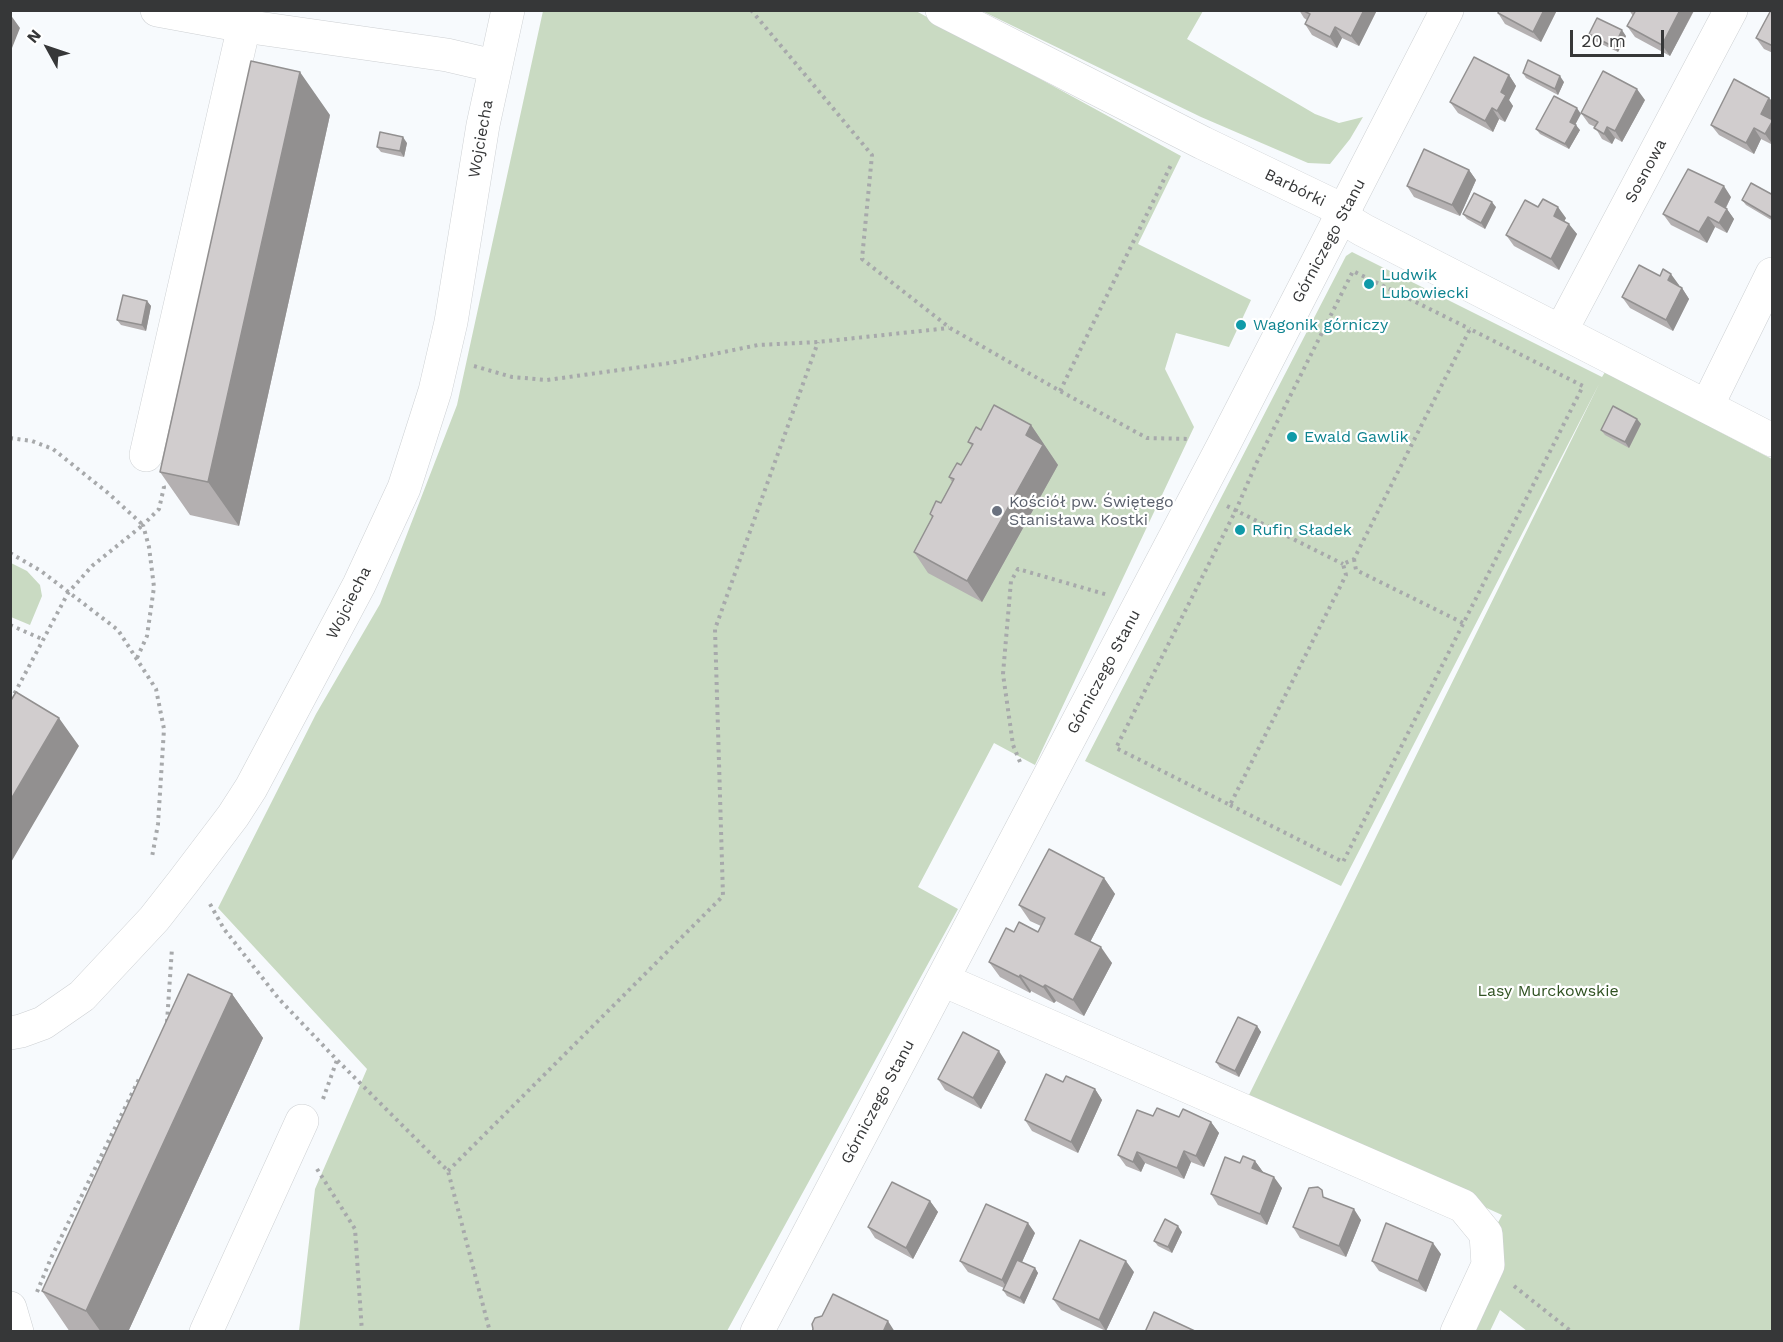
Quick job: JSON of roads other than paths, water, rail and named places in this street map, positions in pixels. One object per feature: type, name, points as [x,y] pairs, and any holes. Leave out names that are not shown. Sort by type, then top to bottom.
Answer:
[{"type":"street","points":[[157,10],[244,26],[447,55],[494,66]]},
{"type":"street","name":"Wojciecha","points":[[10,1033],[43,1023],[82,996],[123,953],[176,891],[233,816],[251,788],[359,585],[404,488],[435,391],[451,322],[494,66],[508,10]]},
{"type":"street","name":"Barbórki","points":[[942,10],[1328,203],[1363,230],[1773,440]]},
{"type":"street","name":"Górniczego Stanu","points":[[757,1332],[1448,10]]},
{"type":"street","name":"Sosnowa","points":[[1561,331],[1731,10]]},
{"type":"street","points":[[146,455],[244,26]]},
{"type":"street","points":[[1707,406],[1773,274]]},
{"type":"street","points":[[943,980],[1462,1206],[1486,1234],[1488,1265],[1457,1332]]},
{"type":"street","points":[[206,1332],[312,1112]]},
{"type":"street","points":[[17,1332],[23,1300]]},
{"type":"place","name":"Ludwik Lubowiecki","points":[[1369,284]]},
{"type":"place","name":"Wagonik górniczy","points":[[1241,325]]},
{"type":"place","name":"Ewald Gawlik","points":[[1292,437]]},
{"type":"place","name":"Kościół pw. Świętego Stanisława Kostki","points":[[997,511]]},
{"type":"place","name":"Rufin Sładek","points":[[1240,530]]},
{"type":"park label","name":"Lasy Murckowskie","points":[[1548,991]]}]
